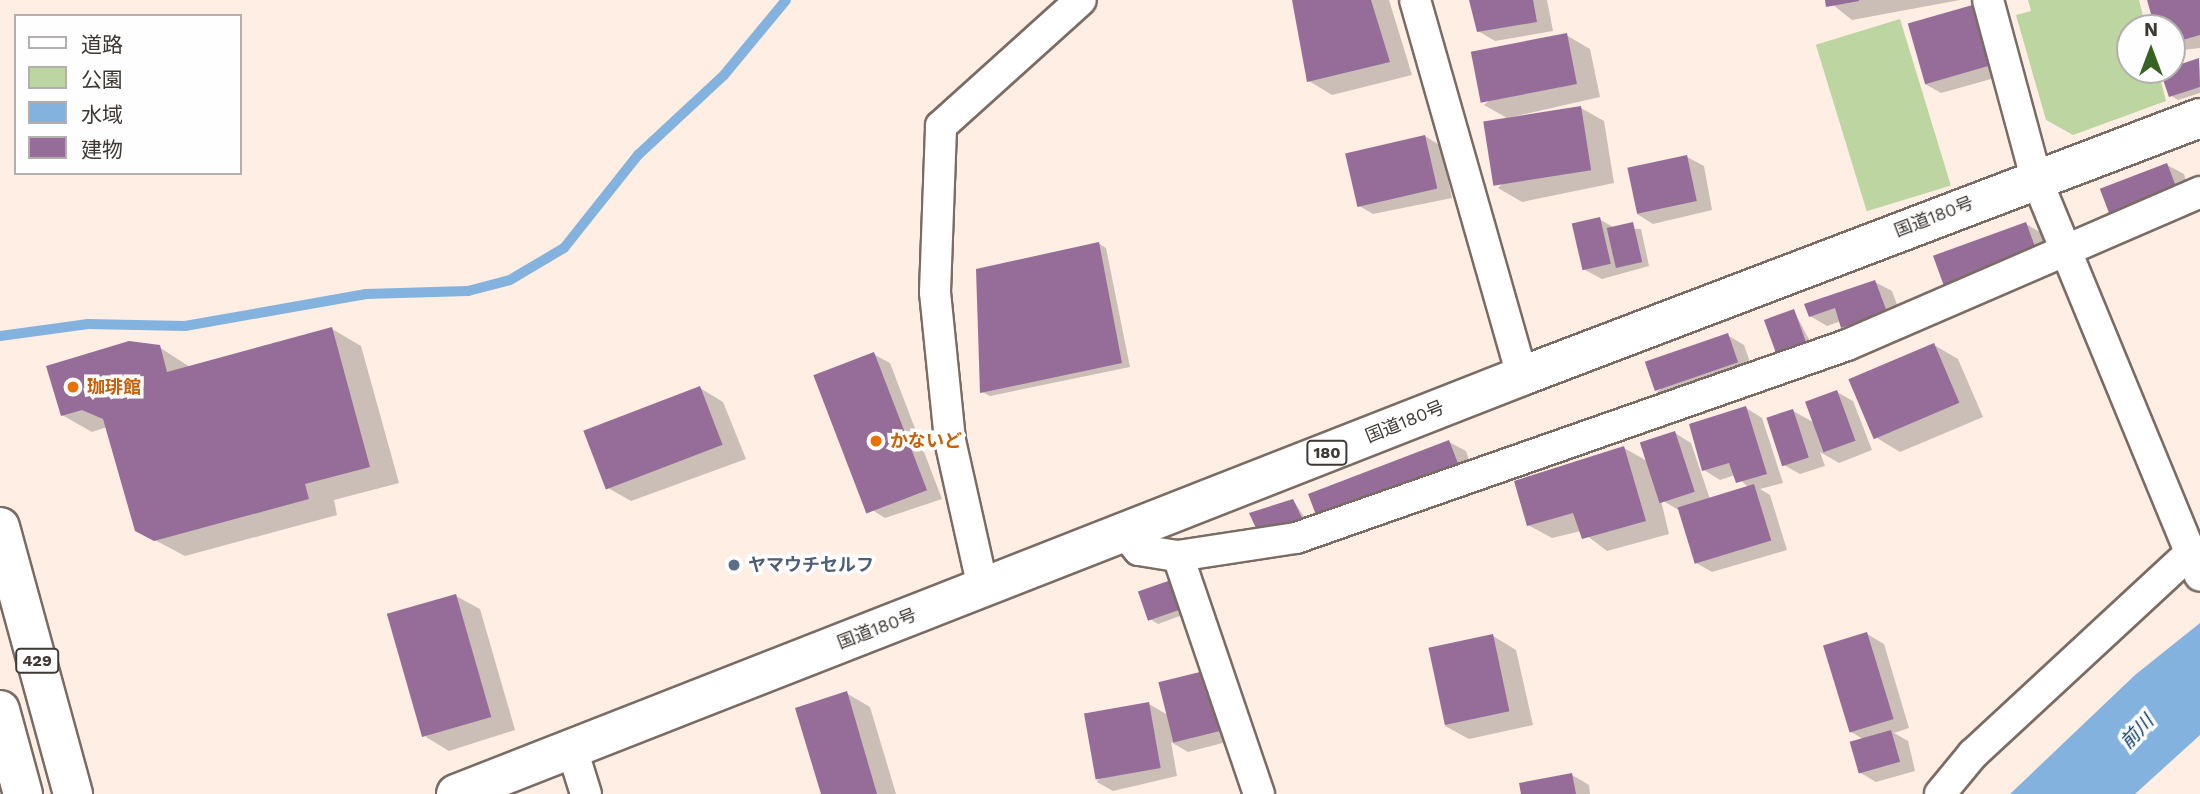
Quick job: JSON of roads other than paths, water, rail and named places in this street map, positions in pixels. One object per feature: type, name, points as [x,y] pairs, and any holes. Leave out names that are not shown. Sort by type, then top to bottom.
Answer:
[{"type":"highway","name":"国道180号","points":[[456,794],[1522,376],[2036,178],[2200,118]]},
{"type":"highway","name":"429","points":[[0,527],[73,794]]},
{"type":"highway","points":[[0,709],[23,794]]},
{"type":"street","points":[[983,588],[950,440],[935,292],[941,126],[1081,0]]},
{"type":"street","points":[[1415,0],[1444,85],[1522,376]]},
{"type":"street","points":[[1940,794],[1973,754],[2195,565],[2036,178],[1988,0]]},
{"type":"street","points":[[1125,533],[1139,550],[1178,556],[1296,538],[1847,345],[2064,248],[2200,192]]},
{"type":"street","points":[[1178,556],[1259,794]]},
{"type":"street","points":[[572,749],[586,794]]},
{"type":"water","name":"前川","points":[[2200,623],[2200,735],[2135,794],[2010,794],[2135,675]]},
{"type":"waterway","points":[[0,336],[88,324],[185,326],[366,294],[468,291],[510,280],[564,248],[638,155],[724,75],[786,0]]},
{"type":"place","name":"珈琲館","points":[[73,387]]},
{"type":"place","name":"かないど","points":[[876,441]]},
{"type":"place","name":"ヤマウチセルフ","points":[[734,565]]}]
